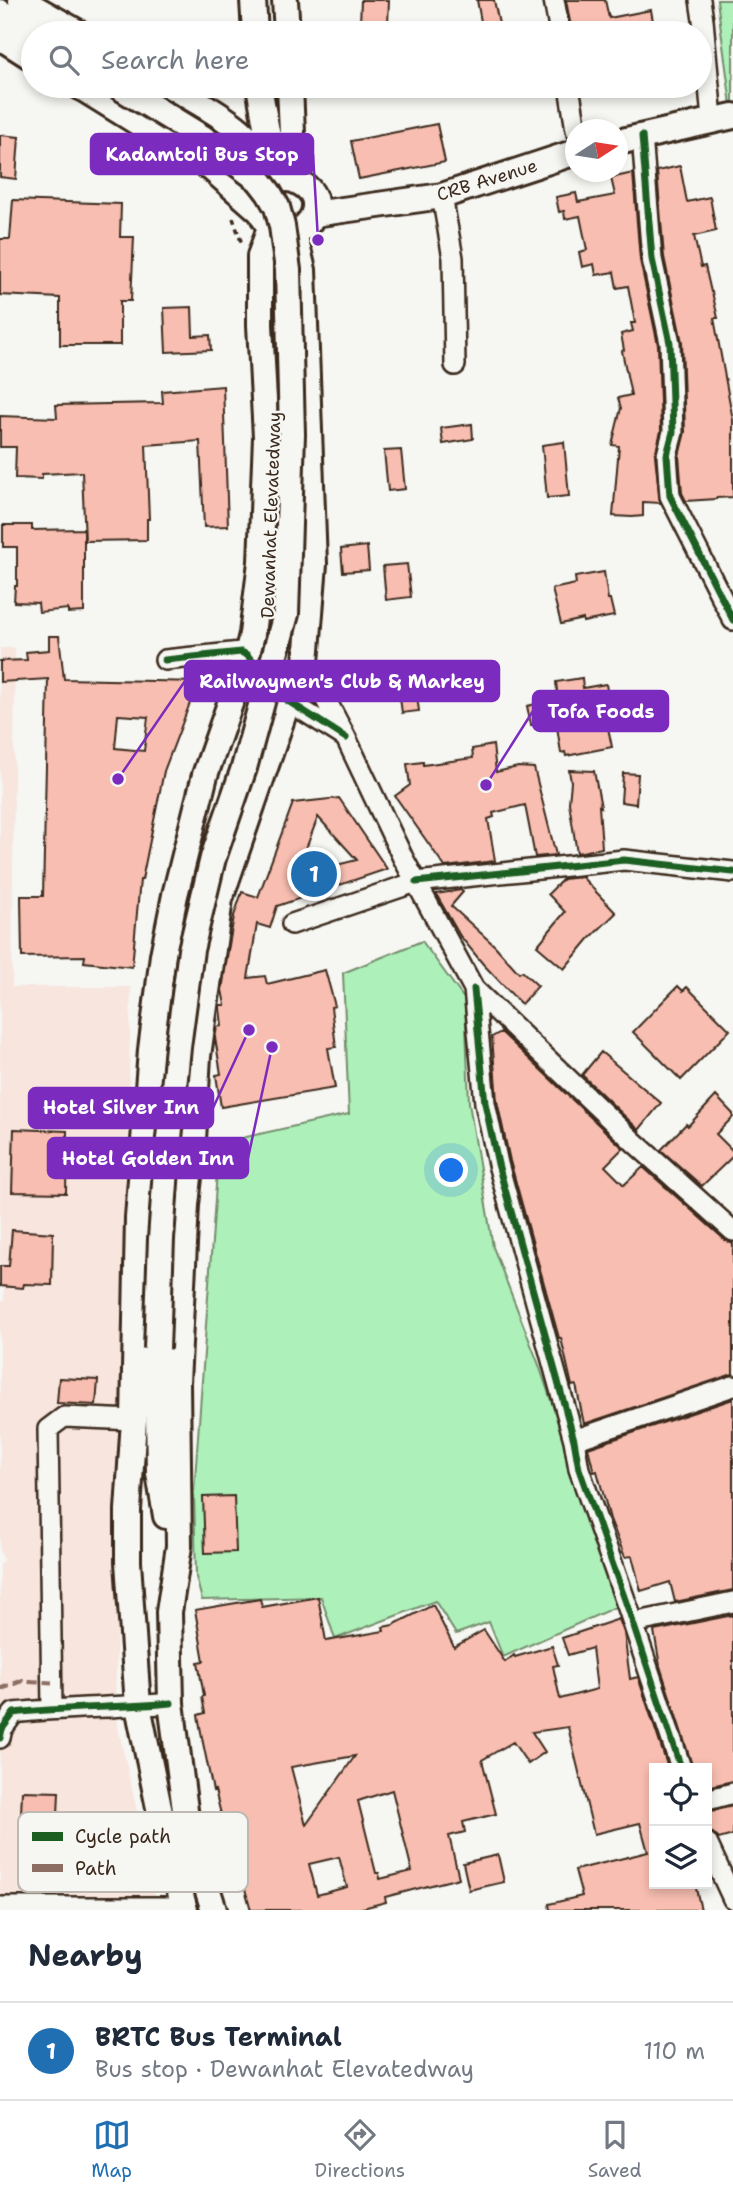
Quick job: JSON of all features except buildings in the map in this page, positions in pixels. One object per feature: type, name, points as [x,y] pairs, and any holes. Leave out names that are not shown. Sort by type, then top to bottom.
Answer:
[{"type":"main road","points":[[21,0],[58,21]]},
{"type":"main road","points":[[253,0],[254,21]]},
{"type":"main road","points":[[285,0],[286,21]]},
{"type":"main road","points":[[0,12],[21,25]]},
{"type":"main road","points":[[0,37],[21,50]]},
{"type":"main road","points":[[98,98],[211,168],[275,224],[303,229],[310,223],[315,207],[307,187],[284,181],[253,142],[213,111],[191,98]]},
{"type":"main road","name":"Dewanhat Elevatedway","points":[[138,98],[203,138],[259,180],[277,207],[288,270],[292,434],[286,614],[244,768],[213,858],[191,950],[166,1169],[157,1349],[159,1473],[175,1570]]},
{"type":"main road","points":[[261,98],[270,143],[284,181]]},
{"type":"main road","points":[[284,181],[289,98]]},
{"type":"main road","points":[[628,140],[723,118]]},
{"type":"main road","name":"CRB Avenue","points":[[314,214],[442,196],[565,156]]},
{"type":"main road","points":[[185,1812],[172,1703],[169,1612],[178,1546],[177,1383],[186,1205],[198,1056],[220,899],[288,701],[306,662],[314,564],[303,270],[261,201],[265,191],[284,181]]},
{"type":"main road","points":[[160,1812],[138,1706],[128,1562],[138,1218],[151,1050],[163,955],[205,775],[252,634],[261,562],[266,437],[260,325],[260,256],[275,224]]},
{"type":"main road","name":"Dewanhat Elevatedway","points":[[128,1562],[141,1501],[146,1430],[157,1349]]},
{"type":"main road","points":[[208,1892],[214,1910]]},
{"type":"street","points":[[554,0],[558,21]]},
{"type":"street","points":[[700,0],[704,21]]},
{"type":"street","points":[[712,62],[723,118]]},
{"type":"street","points":[[571,98],[574,119]]},
{"type":"street","points":[[642,136],[652,259],[670,343],[673,432],[667,455],[670,496],[733,620]]},
{"type":"street","points":[[442,196],[453,258],[455,365]]},
{"type":"street","points":[[165,660],[241,652],[247,655],[288,701],[346,738]]},
{"type":"street","points":[[306,662],[416,882],[474,989],[634,1142],[733,1231]]},
{"type":"street","points":[[292,924],[416,882],[624,860],[733,872]]},
{"type":"street","points":[[474,989],[485,1103],[498,1164],[574,1440],[579,1469],[679,1763]]},
{"type":"street","points":[[574,1440],[733,1387]]},
{"type":"street","points":[[52,1709],[48,1429],[64,1417],[134,1420]]},
{"type":"street","points":[[633,1623],[733,1602]]},
{"type":"street","points":[[0,1738],[2,1729],[14,1713],[172,1703]]},
{"type":"street","points":[[712,1799],[733,1793]]},
{"type":"street","points":[[712,1854],[733,1899]]},
{"type":"street","points":[[0,1907],[184,1908]]},
{"type":"shaded area","points":[[0,648],[15,648],[12,987],[131,987],[115,1714],[137,1812],[18,1812],[18,1892],[155,1892],[159,1910],[0,1910],[0,1564],[4,1560],[0,1552],[0,1301],[4,1301],[4,1266],[0,1266]],"holes":[[[14,1130],[67,1131],[66,1193],[13,1192]],[[12,1231],[29,1233],[23,1288],[7,1286]],[[34,1233],[53,1234],[52,1284]]]},
{"type":"green space","points":[[717,0],[733,0],[733,120]]},
{"type":"green space","points":[[422,941],[465,1000],[469,1103],[493,1247],[539,1365],[620,1605],[503,1657],[489,1622],[456,1634],[435,1601],[335,1639],[321,1597],[202,1600],[196,1577],[194,1493],[219,1143],[349,1114],[343,973]]},
{"type":"marked path","points":[[0,1689],[22,1681],[52,1683]]},
{"type":"cycle path","points":[[642,136],[652,259],[670,343],[673,432],[667,455],[670,496],[733,620]]},
{"type":"cycle path","points":[[165,660],[241,652],[247,655],[288,701],[346,738]]},
{"type":"cycle path","points":[[416,882],[624,860],[733,872]]},
{"type":"cycle path","points":[[474,989],[485,1103],[498,1164],[574,1440],[579,1469],[679,1763]]},
{"type":"cycle path","points":[[0,1738],[2,1729],[14,1713],[171,1703]]},
{"type":"place","name":"Kadamtoli Bus Stop","points":[[318,240]]},
{"type":"place","name":"Railwaymen's Club & Markey","points":[[118,779]]},
{"type":"place","name":"Tofa Foods","points":[[486,785]]},
{"type":"place","name":"BRTC Bus Terminal","points":[[314,874]]},
{"type":"place","name":"Hotel Silver Inn","points":[[249,1030]]},
{"type":"place","name":"Hotel Golden Inn","points":[[272,1047]]}]
